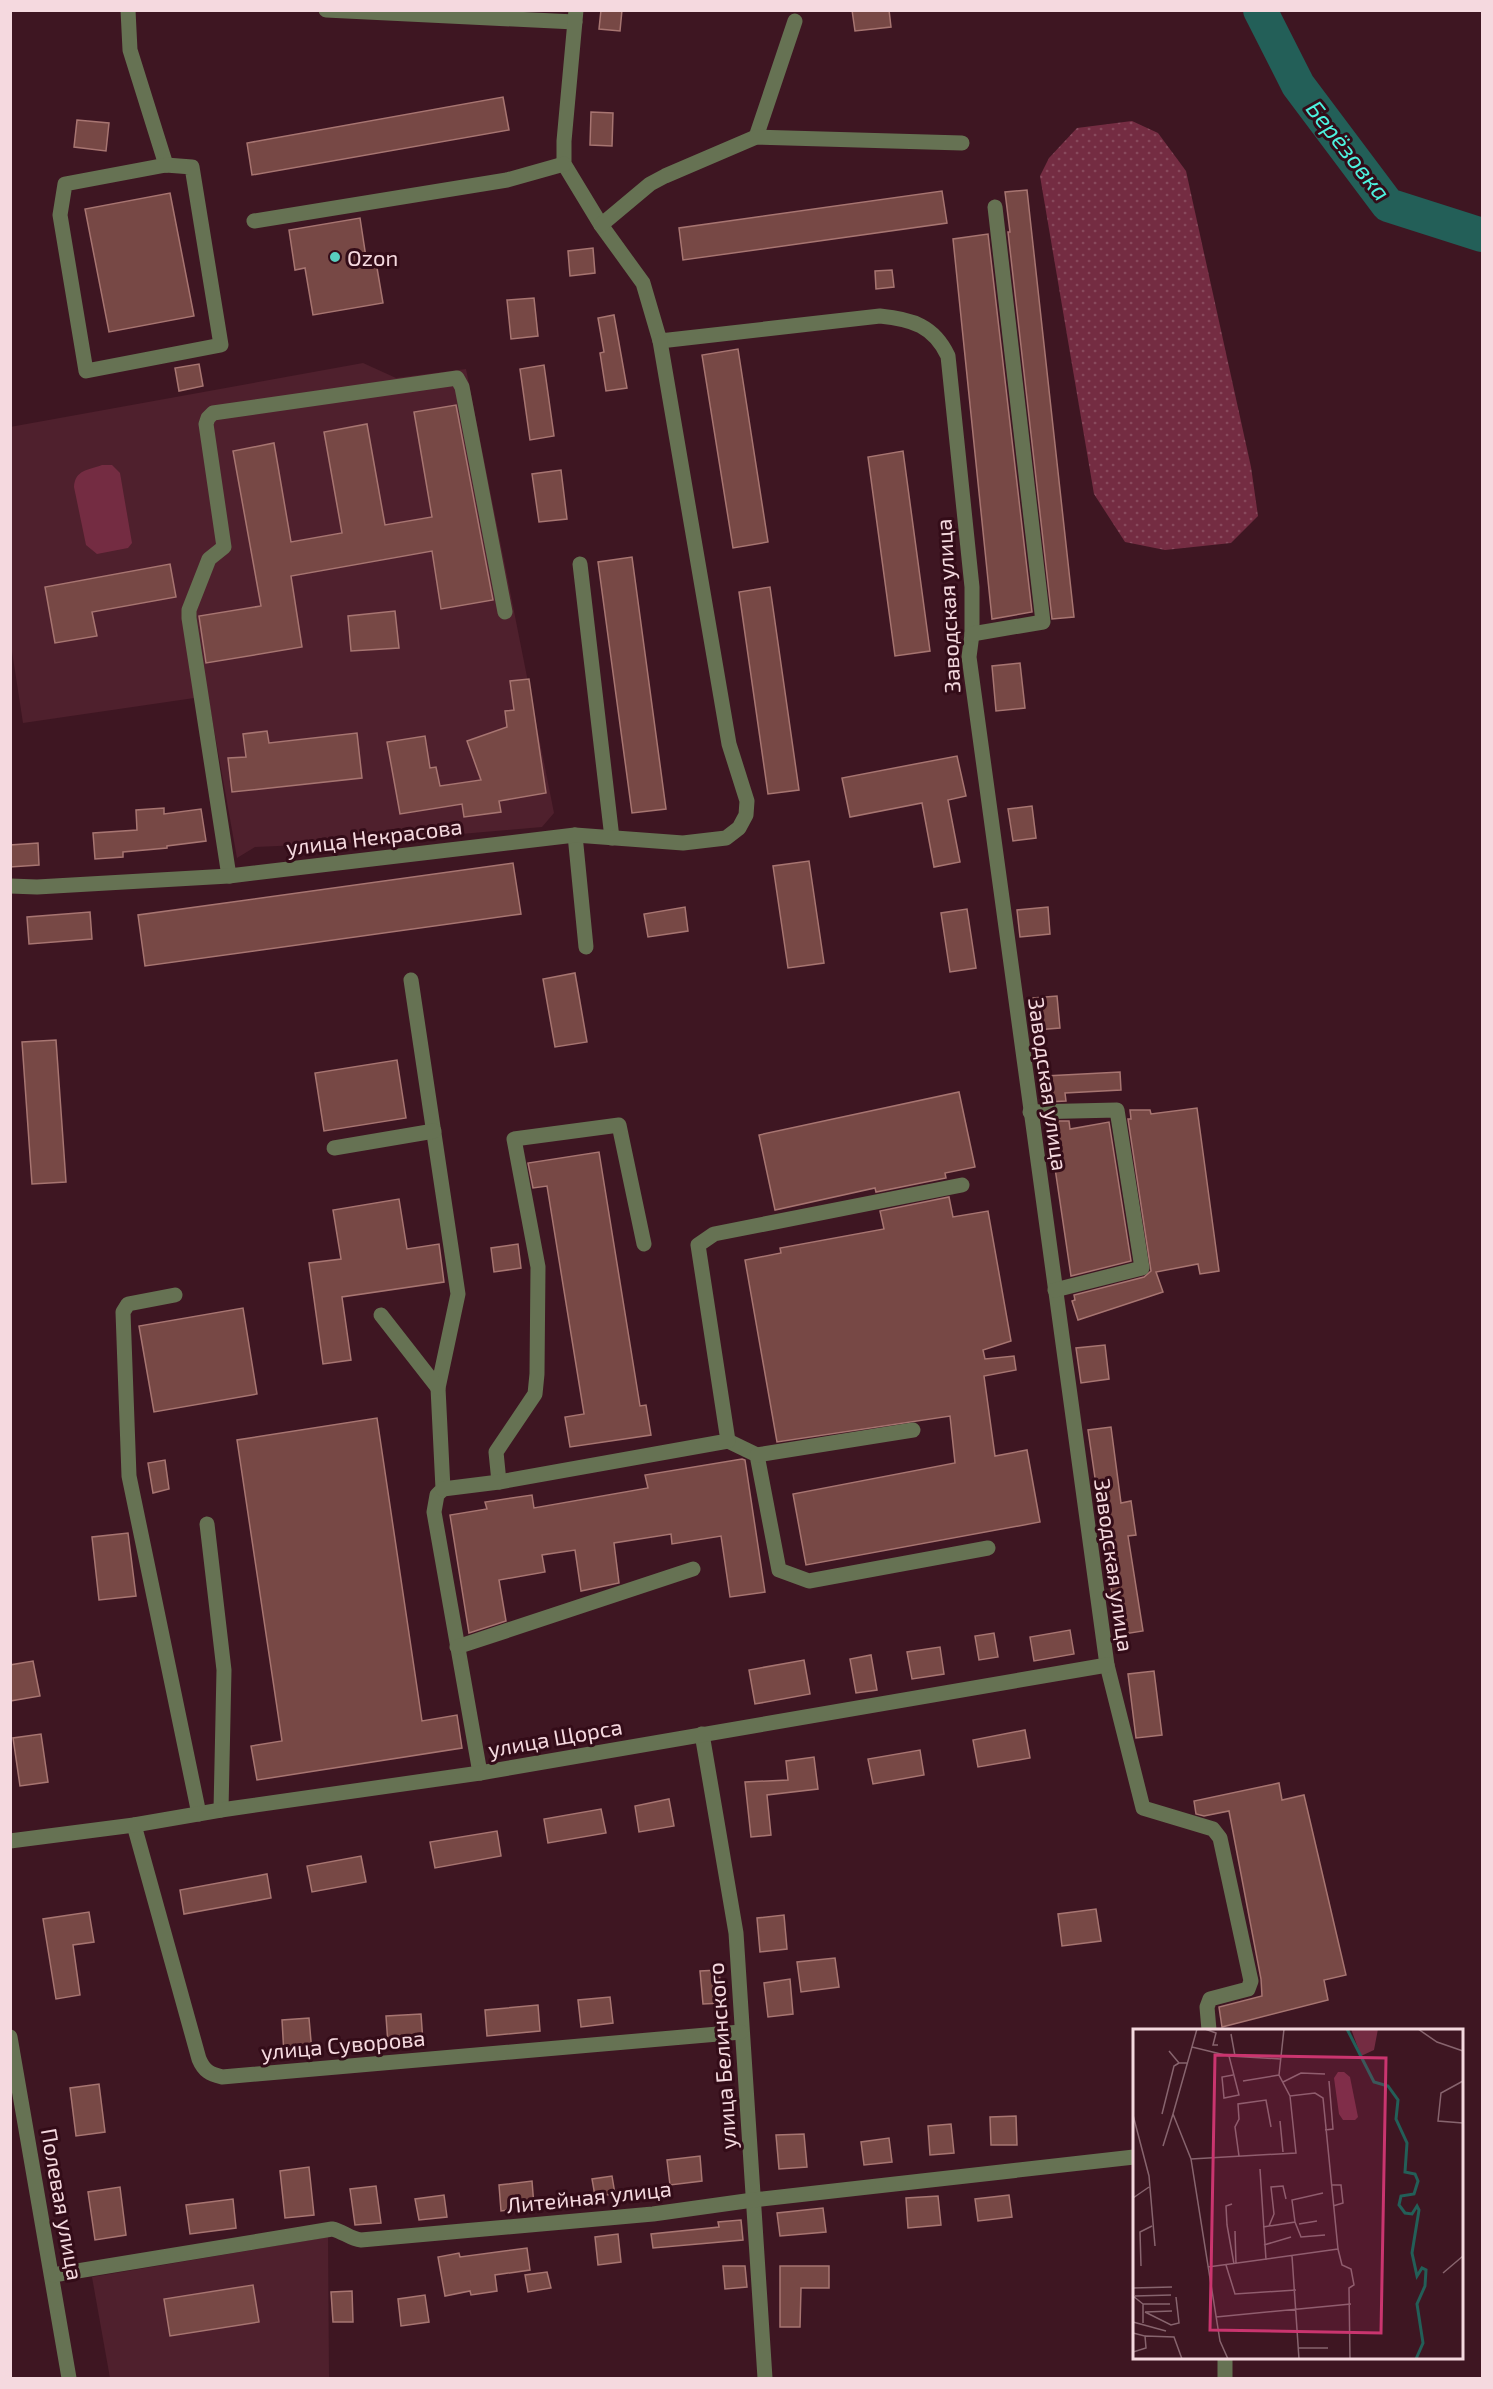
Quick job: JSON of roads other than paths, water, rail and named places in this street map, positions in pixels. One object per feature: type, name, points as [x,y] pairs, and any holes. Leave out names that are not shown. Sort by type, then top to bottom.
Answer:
[{"type":"street","points":[[128,10],[130,50],[166,165]]},
{"type":"street","points":[[326,10],[575,16],[564,164],[601,225],[643,283],[660,341]]},
{"type":"street","points":[[756,137],[795,21]]},
{"type":"street","points":[[601,225],[650,184],[664,176],[756,137],[962,143]]},
{"type":"street","points":[[254,221],[507,180],[564,164]]},
{"type":"street","points":[[166,165],[192,168],[220,345],[86,371],[60,215],[65,184],[166,165]]},
{"type":"street","points":[[972,634],[1043,622],[995,207]]},
{"type":"street","name":"Заводская улица","points":[[660,341],[880,316],[915,323],[930,331],[941,342],[948,356],[972,587],[972,634],[969,657],[1107,1665],[1143,1808],[1213,1829],[1220,1838],[1251,1981],[1248,1989],[1210,1999],[1207,2007],[1209,2029]]},
{"type":"street","name":"улица Некрасова","points":[[10,886],[37,887],[229,876],[575,835],[683,843],[726,838],[739,828],[746,815],[747,801],[729,744],[660,341]]},
{"type":"street","points":[[229,876],[189,618],[189,610],[209,559],[224,547],[206,424],[213,413],[457,378],[462,387],[505,612]]},
{"type":"street","points":[[580,564],[612,838]]},
{"type":"street","points":[[575,835],[586,947]]},
{"type":"street","points":[[411,980],[458,1294],[438,1388],[443,1489]]},
{"type":"street","points":[[1030,1112],[1117,1110],[1142,1268],[1055,1290]]},
{"type":"street","points":[[499,1482],[496,1452],[535,1394],[537,1374],[538,1267],[514,1139],[619,1125],[644,1244]]},
{"type":"street","points":[[334,1148],[434,1131]]},
{"type":"street","points":[[728,1441],[698,1245],[714,1234],[962,1185]]},
{"type":"street","points":[[175,1295],[128,1304],[123,1312],[129,1476],[199,1814]]},
{"type":"street","points":[[381,1315],[438,1388]]},
{"type":"street","points":[[480,1773],[434,1512],[437,1495],[443,1489],[499,1482],[728,1441],[757,1455],[913,1430]]},
{"type":"street","points":[[757,1455],[779,1570],[809,1581],[988,1548]]},
{"type":"street","points":[[207,1524],[224,1670],[221,1810]]},
{"type":"street","points":[[458,1647],[693,1569]]},
{"type":"street","name":"улица Щорса","points":[[10,1841],[134,1826],[221,1810],[480,1773],[1107,1665]]},
{"type":"street","name":"улица Белинского","points":[[702,1734],[736,1933],[765,2379]]},
{"type":"street","name":"улица Суворова","points":[[134,1826],[199,2059],[203,2068],[211,2075],[222,2078],[741,2032]]},
{"type":"street","name":"Полевая улица","points":[[10,2037],[53,2275],[69,2379]]},
{"type":"street","name":"Литейная улица","points":[[53,2275],[332,2229],[340,2230],[353,2240],[362,2241],[653,2214],[753,2200],[1133,2157]]},
{"type":"street","points":[[1225,2359],[1225,2379]]},
{"type":"waterway","name":"Берёзовка","points":[[1260,10],[1298,85],[1388,205],[1482,235]]},
{"type":"place","name":"Ozon","points":[[335,257]]}]
